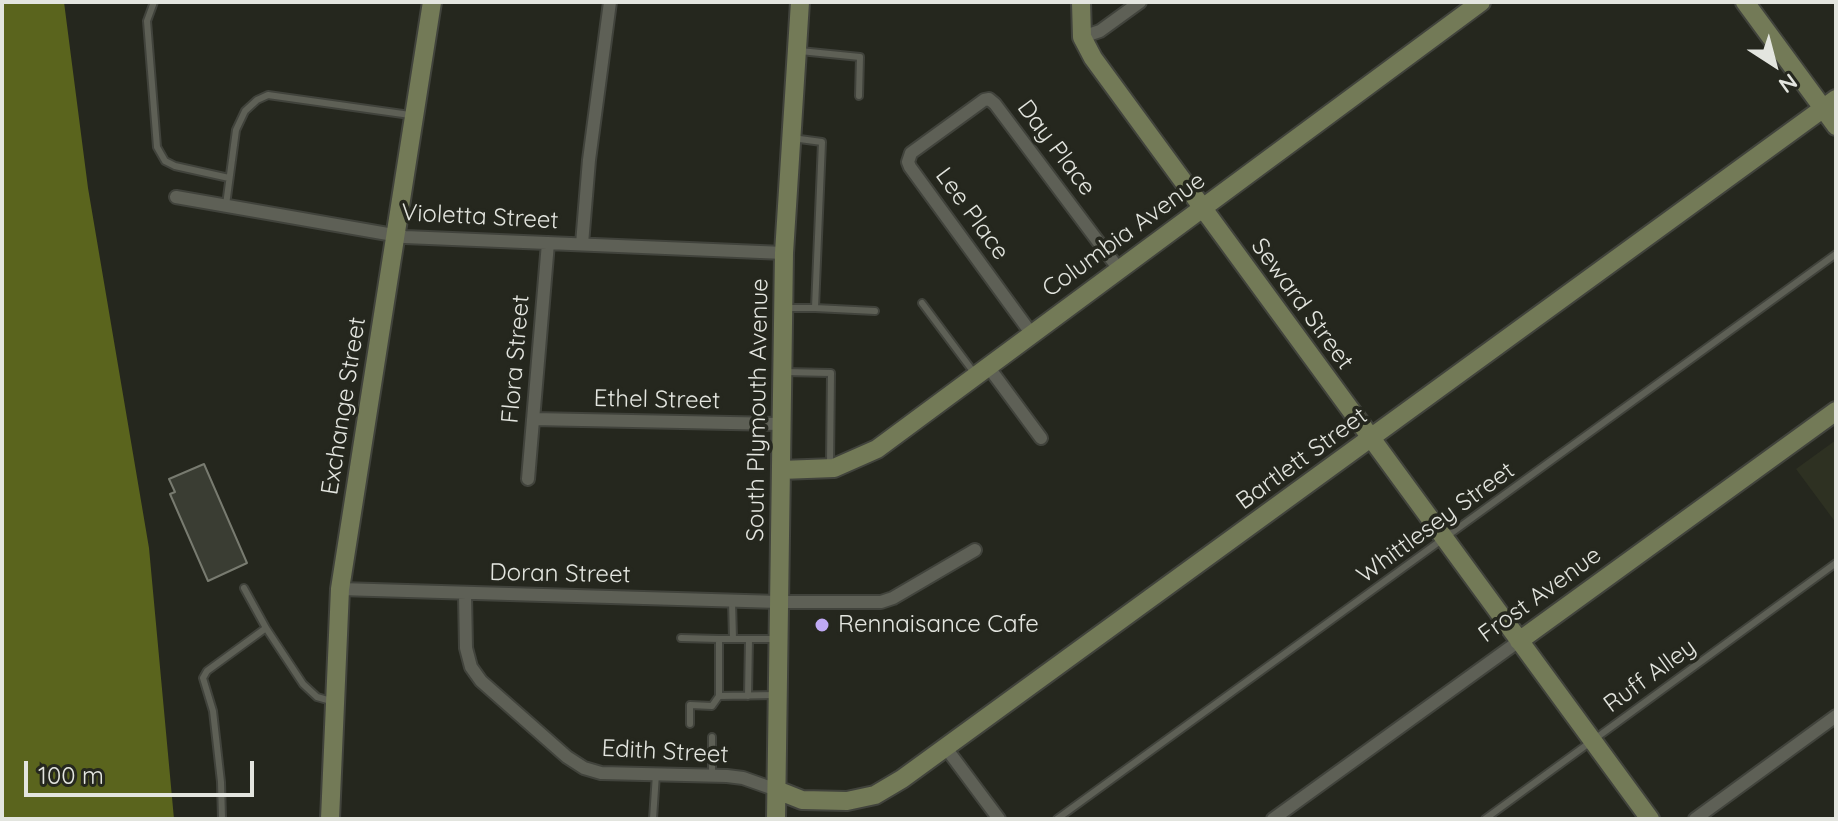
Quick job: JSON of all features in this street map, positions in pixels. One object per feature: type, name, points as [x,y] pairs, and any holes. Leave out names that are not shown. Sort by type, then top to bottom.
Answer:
[{"type":"street","name":"Exchange Street","points":[[330,819],[340,589],[432,2]]},
{"type":"street","points":[[582,244],[589,160],[610,2]]},
{"type":"street","name":"South Plymouth Avenue","points":[[776,819],[784,253],[800,2]]},
{"type":"street","name":"Seward Street","points":[[1081,2],[1082,37],[1088,52],[1650,819]]},
{"type":"street","points":[[1082,37],[1100,31],[1140,2]]},
{"type":"street","name":"Columbia Avenue","points":[[781,470],[830,468],[877,449],[1481,2]]},
{"type":"street","points":[[1745,2],[1830,104],[1836,126]]},
{"type":"street","name":"Day Place","points":[[944,129],[989,99],[1118,268]]},
{"type":"street","name":"Bartlett Street","points":[[777,790],[802,800],[816,801],[862,799],[889,788],[1830,104]]},
{"type":"street","name":"Lee Place","points":[[944,129],[911,153],[908,162],[1031,333]]},
{"type":"street","name":"Violetta Street","points":[[176,197],[395,235],[784,253]]},
{"type":"street","name":"Flora Street","points":[[528,479],[548,243]]},
{"type":"street","points":[[981,370],[1041,438]]},
{"type":"street","name":"Frost Avenue","points":[[1273,819],[1836,411]]},
{"type":"street","name":"Ethel Street","points":[[533,419],[780,424]]},
{"type":"street","name":"Doran Street","points":[[340,589],[732,601],[887,601],[975,550]]},
{"type":"street","name":"Edith Street","points":[[465,594],[466,648],[471,667],[481,681],[567,757],[584,768],[601,773],[743,778],[777,790]]},
{"type":"street","points":[[1695,819],[1836,716]]},
{"type":"street","points":[[946,748],[999,819]]},
{"type":"lane","points":[[154,2],[147,21],[157,147],[165,161],[175,166],[229,178]]},
{"type":"lane","points":[[797,51],[860,57],[859,96]]},
{"type":"lane","points":[[226,206],[236,130],[245,111],[257,100],[268,95],[414,115]]},
{"type":"lane","points":[[791,138],[822,142],[815,308]]},
{"type":"lane","name":"Whittlesey Street","points":[[1057,819],[1836,254]]},
{"type":"lane","points":[[922,303],[981,370]]},
{"type":"lane","points":[[783,308],[875,311]]},
{"type":"lane","points":[[781,372],[831,373],[830,468]]},
{"type":"lane","name":"Ruff Alley","points":[[1485,819],[1836,563]]},
{"type":"lane","points":[[244,588],[266,628],[307,689],[317,697],[335,701]]},
{"type":"lane","points":[[732,601],[733,639]]},
{"type":"lane","points":[[222,819],[213,711],[203,678],[207,671],[266,628]]},
{"type":"lane","points":[[681,638],[778,639]]},
{"type":"lane","points":[[690,724],[690,705],[712,706],[719,696],[722,669],[719,639]]},
{"type":"lane","points":[[748,696],[746,669],[749,639]]},
{"type":"lane","points":[[719,696],[778,695]]},
{"type":"lane","points":[[712,737],[712,776]]},
{"type":"lane","points":[[653,819],[656,774]]},
{"type":"shaded area","points":[[2,2],[64,2],[88,188],[149,548],[174,819],[2,819]]},
{"type":"shaded area","points":[[1836,440],[1836,523],[1796,469]]},
{"type":"building","points":[[204,464],[247,563],[208,581],[170,494],[175,492],[169,479]]},
{"type":"place","name":"Rennaisance Cafe","points":[[822,625]]}]
